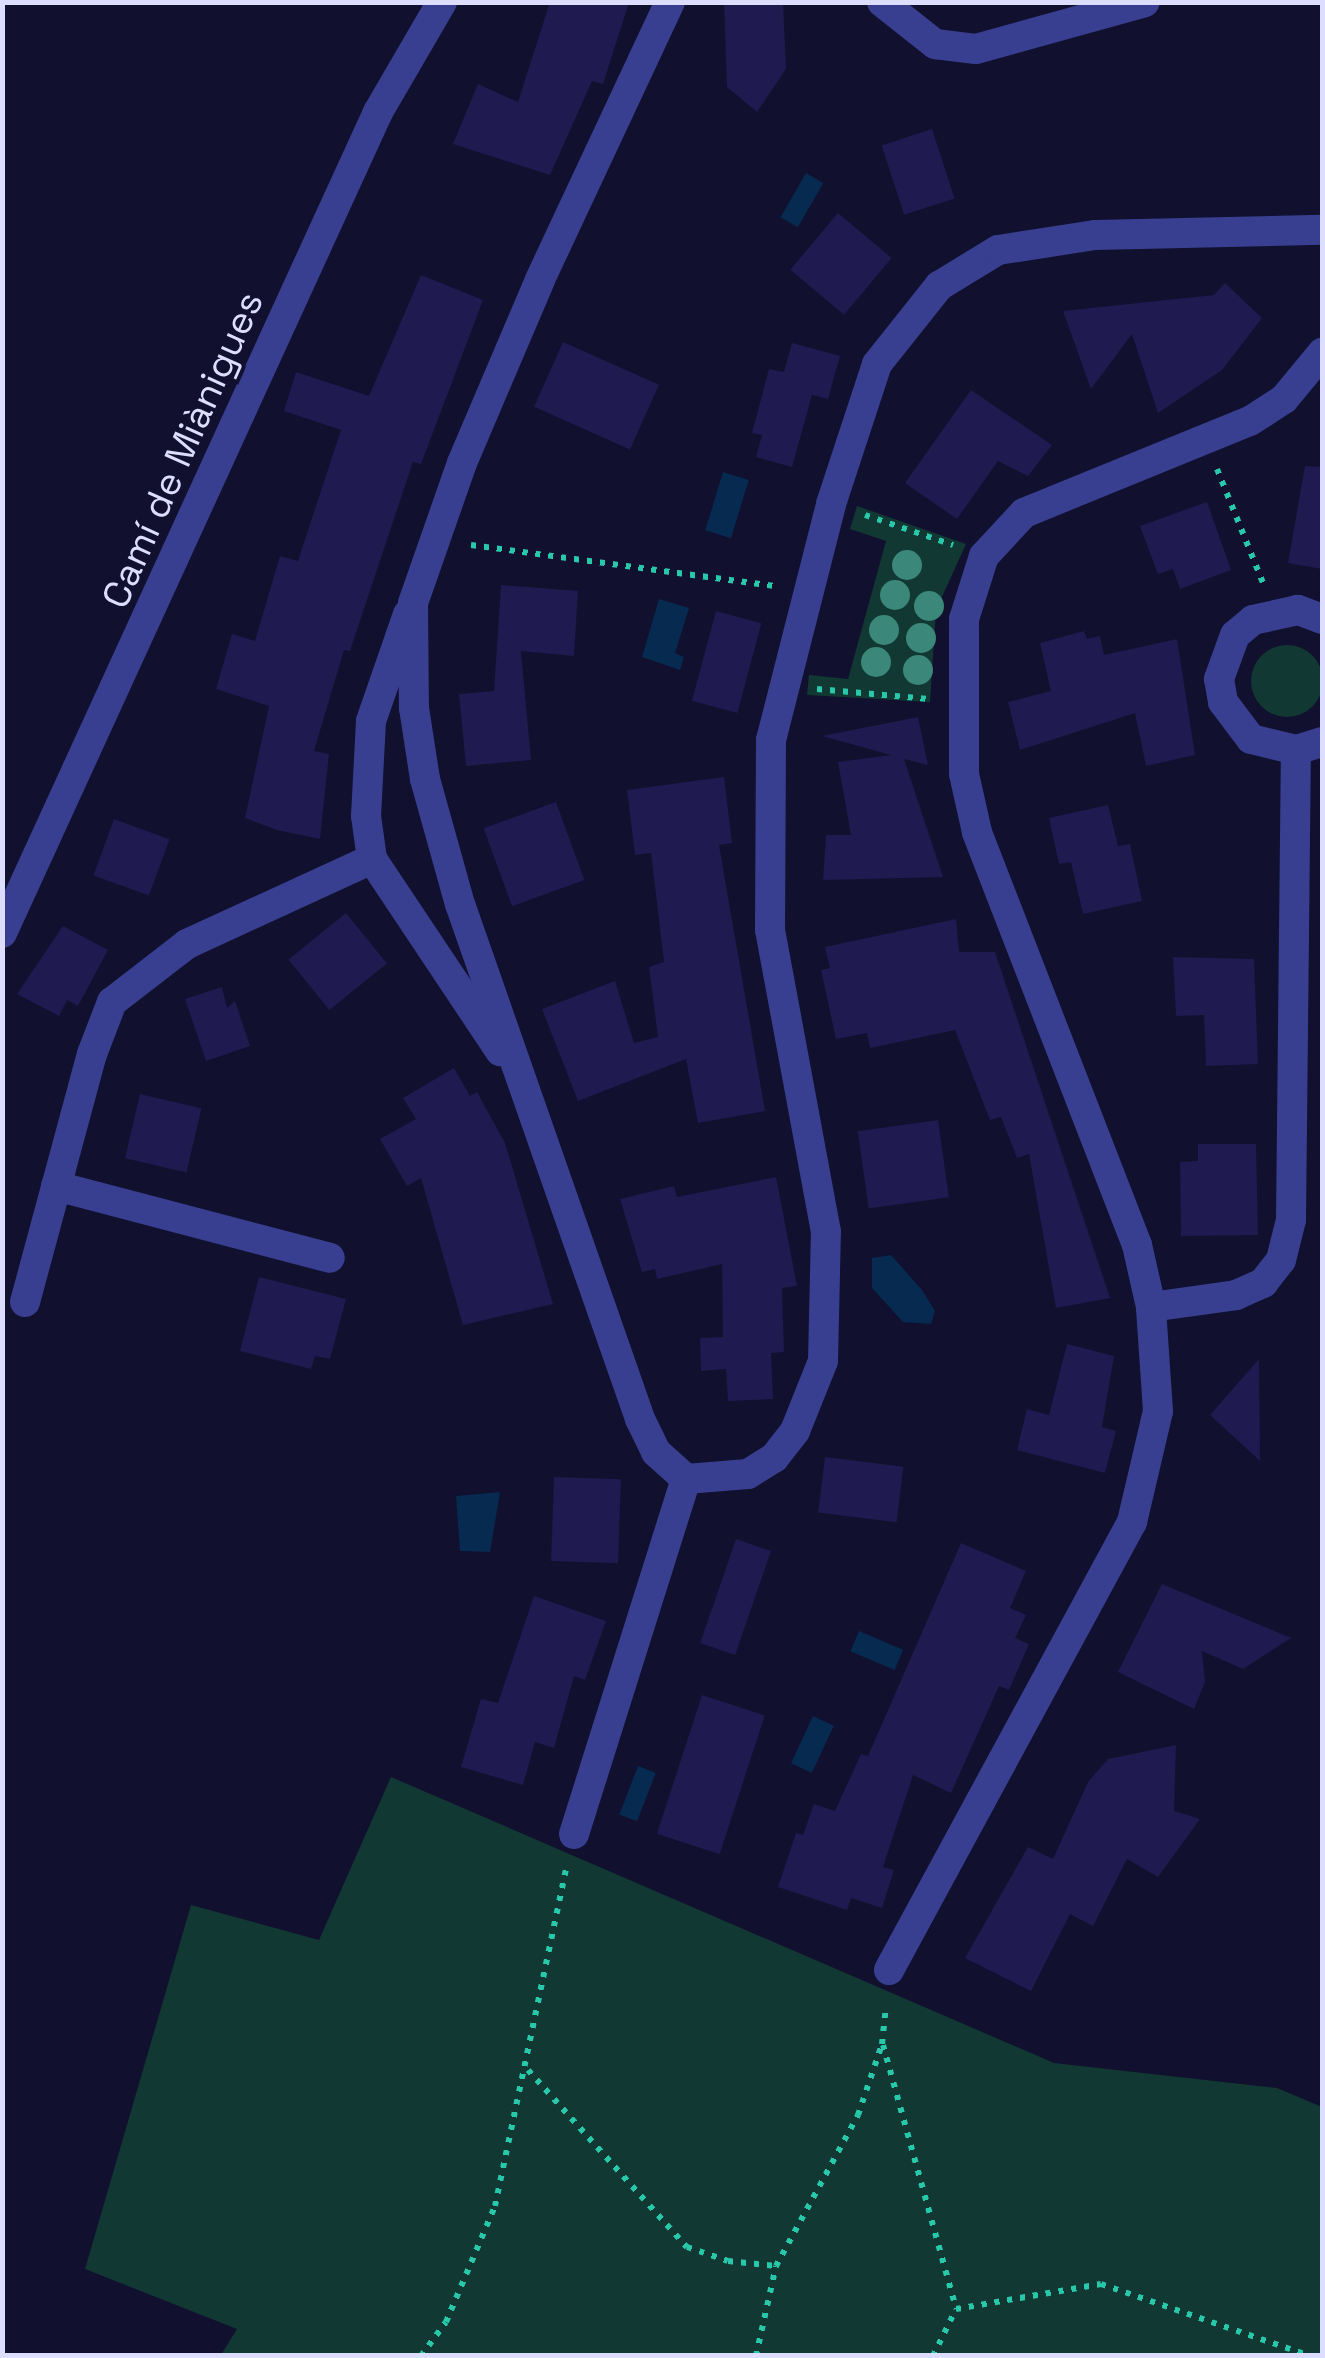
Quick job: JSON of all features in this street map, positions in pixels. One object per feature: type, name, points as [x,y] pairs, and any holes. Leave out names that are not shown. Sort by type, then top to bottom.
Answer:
[{"type":"street","name":"Camí de Miànigues","points":[[2,933],[378,112],[442,2]]},
{"type":"street","points":[[520,1079],[372,859],[366,816],[371,722],[436,540],[540,280],[670,2]]},
{"type":"street","points":[[882,2],[935,44],[976,50],[1145,2]]},
{"type":"street","points":[[413,603],[414,708],[426,779],[520,1079],[640,1419],[656,1452],[686,1479],[748,1474],[774,1458],[796,1431],[823,1361],[826,1232],[770,930],[770,740],[780,686],[831,504],[876,364],[901,326],[967,265],[998,250],[1096,234],[1322,230]]},
{"type":"street","points":[[889,1970],[1132,1522],[1158,1412],[1151,1307],[1137,1245],[1082,1094],[977,832],[964,774],[960,702],[964,619],[984,556],[1024,512],[1206,440],[1284,400],[1322,353]]},
{"type":"street","points":[[1151,1307],[1236,1295],[1263,1283],[1281,1260],[1291,1220],[1309,746],[1251,739],[1222,702],[1220,679],[1235,635],[1275,612],[1322,619]]},
{"type":"street","points":[[25,1302],[112,1002],[187,944],[372,859]]},
{"type":"street","points":[[56,1186],[330,1258]]},
{"type":"street","points":[[574,1834],[686,1479]]},
{"type":"path","points":[[1206,440],[1275,612]]},
{"type":"path","points":[[831,504],[984,556]]},
{"type":"path","points":[[436,540],[807,590]]},
{"type":"path","points":[[780,686],[960,702]]},
{"type":"path","points":[[421,2356],[446,2322],[494,2206],[528,2070],[574,1834]]},
{"type":"path","points":[[756,2356],[776,2266],[842,2152],[882,2044],[889,1970]]},
{"type":"path","points":[[882,2044],[956,2309],[933,2356]]},
{"type":"path","points":[[528,2070],[686,2247],[728,2261],[776,2266]]},
{"type":"path","points":[[956,2309],[1102,2284],[1310,2356]]},
{"type":"green space","points":[[857,506],[966,544],[936,610],[930,702],[807,695],[809,675],[848,679],[886,541],[850,529]]},
{"type":"green space","points":[[1287,645],[1312,656],[1323,681],[1312,706],[1287,717],[1262,706],[1251,681],[1262,656]]},
{"type":"green space","points":[[391,1777],[1054,2063],[1277,2088],[1322,2107],[1322,2355],[221,2355],[237,2329],[85,2269],[191,1905],[319,1940]]},
{"type":"water","points":[[806,173],[823,183],[798,227],[780,217]]},
{"type":"water","points":[[723,472],[749,480],[731,538],[705,530]]},
{"type":"water","points":[[659,599],[689,608],[675,653],[684,657],[680,670],[642,657]]},
{"type":"water","points":[[891,1255],[935,1311],[931,1324],[903,1322],[872,1288],[872,1258]]},
{"type":"water","points":[[500,1492],[490,1552],[460,1551],[456,1496]]},
{"type":"water","points":[[859,1631],[903,1650],[895,1670],[850,1651]]},
{"type":"water","points":[[813,1716],[834,1726],[812,1773],[791,1763]]},
{"type":"water","points":[[638,1766],[656,1773],[637,1821],[619,1815]]},
{"type":"building","points":[[550,2],[629,2],[603,84],[592,81],[550,175],[453,144],[478,84],[518,102]]},
{"type":"building","points":[[724,2],[783,2],[786,69],[757,112],[727,87]]},
{"type":"building","points":[[932,129],[955,198],[904,215],[882,145]]},
{"type":"building","points":[[838,213],[892,258],[844,315],[790,270]]},
{"type":"building","points":[[421,275],[483,300],[421,464],[413,462],[350,651],[344,650],[314,751],[329,754],[320,839],[277,830],[245,818],[269,706],[216,689],[232,634],[255,641],[280,556],[298,561],[341,430],[284,411],[296,372],[369,396]]},
{"type":"building","points":[[1225,283],[1262,318],[1222,370],[1158,413],[1132,334],[1091,389],[1063,311],[1214,295]]},
{"type":"building","points":[[563,342],[659,385],[630,450],[534,407]]},
{"type":"building","points":[[792,343],[840,356],[828,399],[812,395],[792,467],[756,457],[762,435],[752,433],[769,369],[784,372]]},
{"type":"building","points":[[971,390],[1052,445],[1028,476],[998,461],[957,519],[905,483]]},
{"type":"building","points":[[1305,466],[1322,467],[1322,569],[1288,563]]},
{"type":"building","points":[[1207,502],[1231,570],[1180,589],[1173,569],[1158,574],[1140,526]]},
{"type":"building","points":[[501,585],[578,591],[574,656],[521,651],[531,760],[466,766],[459,694],[494,691]]},
{"type":"building","points":[[716,611],[761,623],[737,713],[692,701]]},
{"type":"building","points":[[1084,631],[1087,639],[1100,636],[1104,655],[1177,639],[1195,755],[1146,766],[1135,713],[1020,750],[1008,702],[1051,691],[1040,643]]},
{"type":"building","points":[[918,717],[928,765],[904,759],[943,877],[823,880],[826,835],[851,835],[838,762],[891,755],[822,736]]},
{"type":"building","points":[[724,777],[732,843],[719,845],[765,1111],[698,1123],[686,1059],[578,1101],[542,1009],[615,981],[634,1043],[658,1037],[649,967],[664,962],[651,853],[635,855],[627,790]]},
{"type":"building","points":[[556,802],[584,880],[512,906],[484,828]]},
{"type":"building","points":[[1108,805],[1118,846],[1130,844],[1142,901],[1083,914],[1071,862],[1059,864],[1049,818]]},
{"type":"building","points":[[114,819],[169,839],[149,896],[93,875]]},
{"type":"building","points":[[346,913],[387,964],[329,1010],[288,960]]},
{"type":"building","points":[[956,919],[959,952],[995,952],[1110,1298],[1056,1308],[1029,1154],[1017,1158],[1001,1117],[990,1120],[955,1030],[870,1048],[867,1033],[836,1039],[821,970],[830,968],[825,947]]},
{"type":"building","points":[[63,926],[108,950],[78,1006],[67,1000],[59,1016],[17,994]]},
{"type":"building","points":[[1173,957],[1254,959],[1258,1064],[1206,1066],[1204,1015],[1176,1016]]},
{"type":"building","points":[[222,987],[227,1008],[235,1001],[250,1046],[206,1061],[185,999]]},
{"type":"building","points":[[454,1068],[470,1096],[477,1092],[505,1143],[553,1304],[463,1325],[421,1178],[407,1186],[380,1139],[416,1119],[403,1098]]},
{"type":"building","points":[[140,1094],[201,1108],[187,1172],[125,1158]]},
{"type":"building","points":[[938,1120],[949,1197],[869,1209],[858,1131]]},
{"type":"building","points":[[1198,1144],[1256,1144],[1258,1235],[1181,1236],[1180,1162],[1198,1161]]},
{"type":"building","points":[[776,1177],[797,1286],[782,1288],[784,1352],[771,1353],[773,1399],[728,1401],[726,1369],[701,1371],[700,1338],[723,1337],[722,1264],[657,1279],[655,1269],[642,1272],[620,1199],[674,1186],[677,1197]]},
{"type":"building","points":[[259,1277],[346,1299],[330,1359],[315,1356],[311,1369],[240,1351]]},
{"type":"building","points":[[1067,1344],[1114,1356],[1102,1427],[1116,1431],[1105,1473],[1017,1450],[1027,1409],[1049,1415]]},
{"type":"building","points":[[1259,1359],[1260,1461],[1210,1415]]},
{"type":"building","points":[[825,1457],[903,1467],[897,1522],[818,1513]]},
{"type":"building","points":[[554,1477],[621,1479],[618,1563],[551,1561]]},
{"type":"building","points":[[736,1539],[771,1551],[735,1655],[700,1643]]},
{"type":"building","points":[[961,1543],[1026,1571],[1010,1608],[1026,1615],[1015,1638],[1029,1644],[1009,1690],[999,1686],[951,1793],[913,1775],[883,1867],[894,1870],[882,1908],[851,1898],[847,1910],[778,1887],[796,1833],[803,1835],[814,1804],[835,1811],[861,1754],[868,1756]]},
{"type":"building","points":[[1162,1584],[1291,1638],[1243,1669],[1202,1651],[1205,1682],[1194,1709],[1118,1672]]},
{"type":"building","points":[[534,1596],[606,1621],[585,1680],[574,1676],[554,1748],[535,1742],[523,1785],[461,1767],[481,1699],[498,1703]]},
{"type":"building","points":[[702,1695],[765,1715],[720,1854],[657,1834]]},
{"type":"building","points":[[1176,1745],[1174,1811],[1200,1819],[1158,1877],[1127,1859],[1093,1926],[1070,1914],[1031,1991],[965,1958],[1028,1847],[1053,1859],[1088,1782],[1108,1759]]}]
